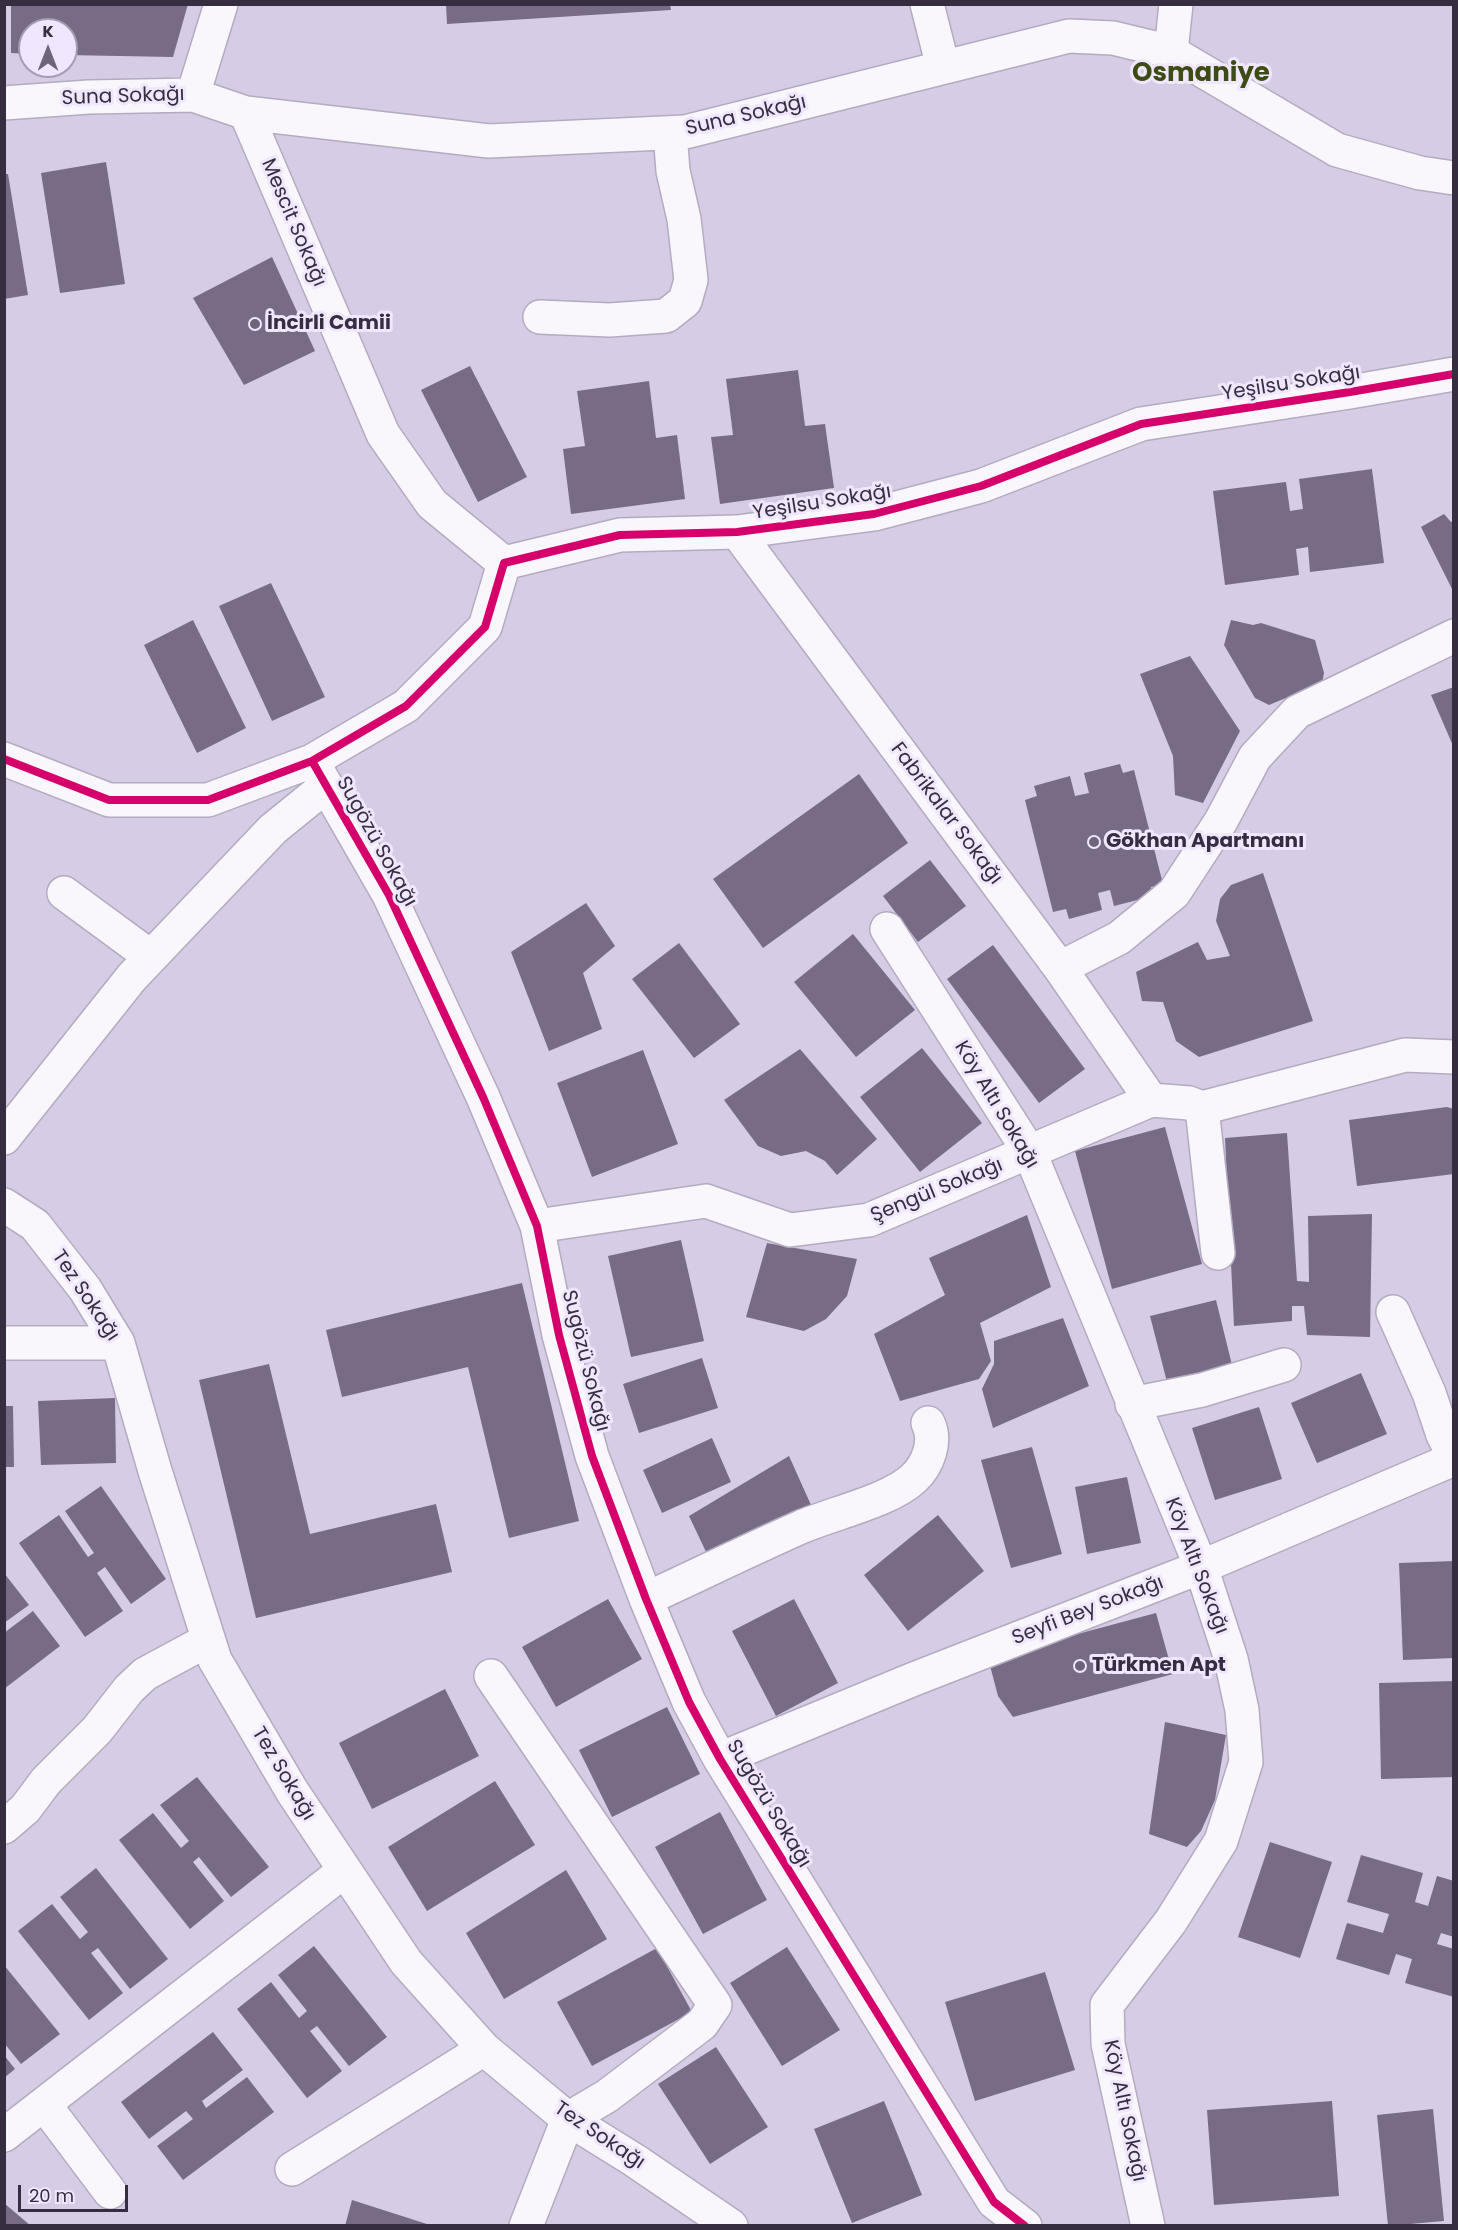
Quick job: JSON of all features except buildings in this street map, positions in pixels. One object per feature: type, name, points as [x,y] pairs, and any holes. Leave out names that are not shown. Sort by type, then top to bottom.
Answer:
[{"type":"street","points":[[193,95],[221,4]]},
{"type":"street","points":[[927,4],[944,67]]},
{"type":"street","points":[[1171,52],[1176,4]]},
{"type":"street","name":"Suna Sokağı","points":[[4,103],[89,97],[193,95],[246,113],[489,141],[670,133],[685,132],[1070,36],[1113,38],[1171,52],[1337,150],[1420,173],[1454,178]]},
{"type":"street","name":"Mescit Sokağı","points":[[246,113],[383,434],[432,504],[504,563]]},
{"type":"street","points":[[540,316],[609,320],[666,316],[685,301],[692,280],[670,133]]},
{"type":"street","name":"Yeşilsu Sokağı","points":[[504,563],[620,535],[737,532],[874,514],[981,486],[1141,424],[1454,374]]},
{"type":"street","name":"Fabrikalar Sokağı","points":[[737,532],[1060,968],[1151,1100]]},
{"type":"street","points":[[4,1138],[132,977],[273,829],[319,773],[406,706],[485,627],[504,563]]},
{"type":"street","points":[[1060,968],[1119,938],[1174,893],[1221,821],[1255,757],[1297,712],[1454,636]]},
{"type":"street","points":[[4,759],[109,800],[208,800],[319,773]]},
{"type":"street","name":"Sugözü Sokağı","points":[[319,773],[389,895],[483,1097],[537,1226],[560,1335],[592,1456],[646,1599],[689,1702],[720,1759],[994,2202],[1025,2226]]},
{"type":"street","points":[[64,893],[152,957]]},
{"type":"street","name":"Köy Altı Sokağı","points":[[887,929],[1030,1153],[1201,1567],[1231,1659],[1242,1710],[1246,1762],[1221,1841],[1172,1921],[1107,2005],[1108,2044],[1148,2226]]},
{"type":"street","points":[[1151,1100],[1189,1104],[1202,1108],[1405,1055],[1454,1057]]},
{"type":"street","name":"Şengül Sokağı","points":[[537,1226],[706,1201],[790,1230],[869,1220],[1151,1100]]},
{"type":"street","points":[[1202,1108],[1218,1253]]},
{"type":"street","name":"Tez Sokağı","points":[[4,1205],[35,1225],[85,1289],[118,1343],[158,1482],[215,1660],[268,1751],[344,1871],[406,1962],[484,2049],[568,2120],[634,2160],[731,2226]]},
{"type":"street","points":[[1393,1312],[1429,1393],[1443,1436],[1454,1458]]},
{"type":"street","points":[[4,1343],[118,1343]]},
{"type":"street","points":[[1132,1404],[1202,1390],[1284,1365]]},
{"type":"street","points":[[646,1599],[802,1526],[890,1495],[913,1479],[926,1462],[932,1437],[928,1423]]},
{"type":"street","name":"Seyfi Bey Sokağı","points":[[720,1759],[914,1679],[1201,1567],[1454,1458]]},
{"type":"street","points":[[4,1827],[25,1809],[46,1781],[97,1730],[129,1689],[145,1674],[208,1640]]},
{"type":"street","points":[[491,1676],[715,2005],[702,2024],[607,2096],[568,2120],[526,2226]]},
{"type":"street","points":[[4,2135],[344,1871]]},
{"type":"street","points":[[292,2169],[484,2049]]},
{"type":"street","points":[[44,2104],[110,2192]]},
{"type":"cycle path","points":[[4,759],[109,800],[208,800],[312,761],[406,706],[485,627],[504,563],[620,535],[737,532],[874,514],[981,486],[1141,424],[1454,374]]},
{"type":"cycle path","points":[[312,761],[389,895],[483,1097],[537,1226],[559,1335],[592,1456],[646,1599],[689,1702],[720,1759],[994,2202],[1025,2226]]},
{"type":"place","name":"İncirli Camii","points":[[255,324]]},
{"type":"place","name":"Gökhan Apartmanı","points":[[1094,842]]},
{"type":"place","name":"Türkmen Apt","points":[[1080,1666]]},
{"type":"district","name":"Osmaniye","points":[[1201,74]]}]
